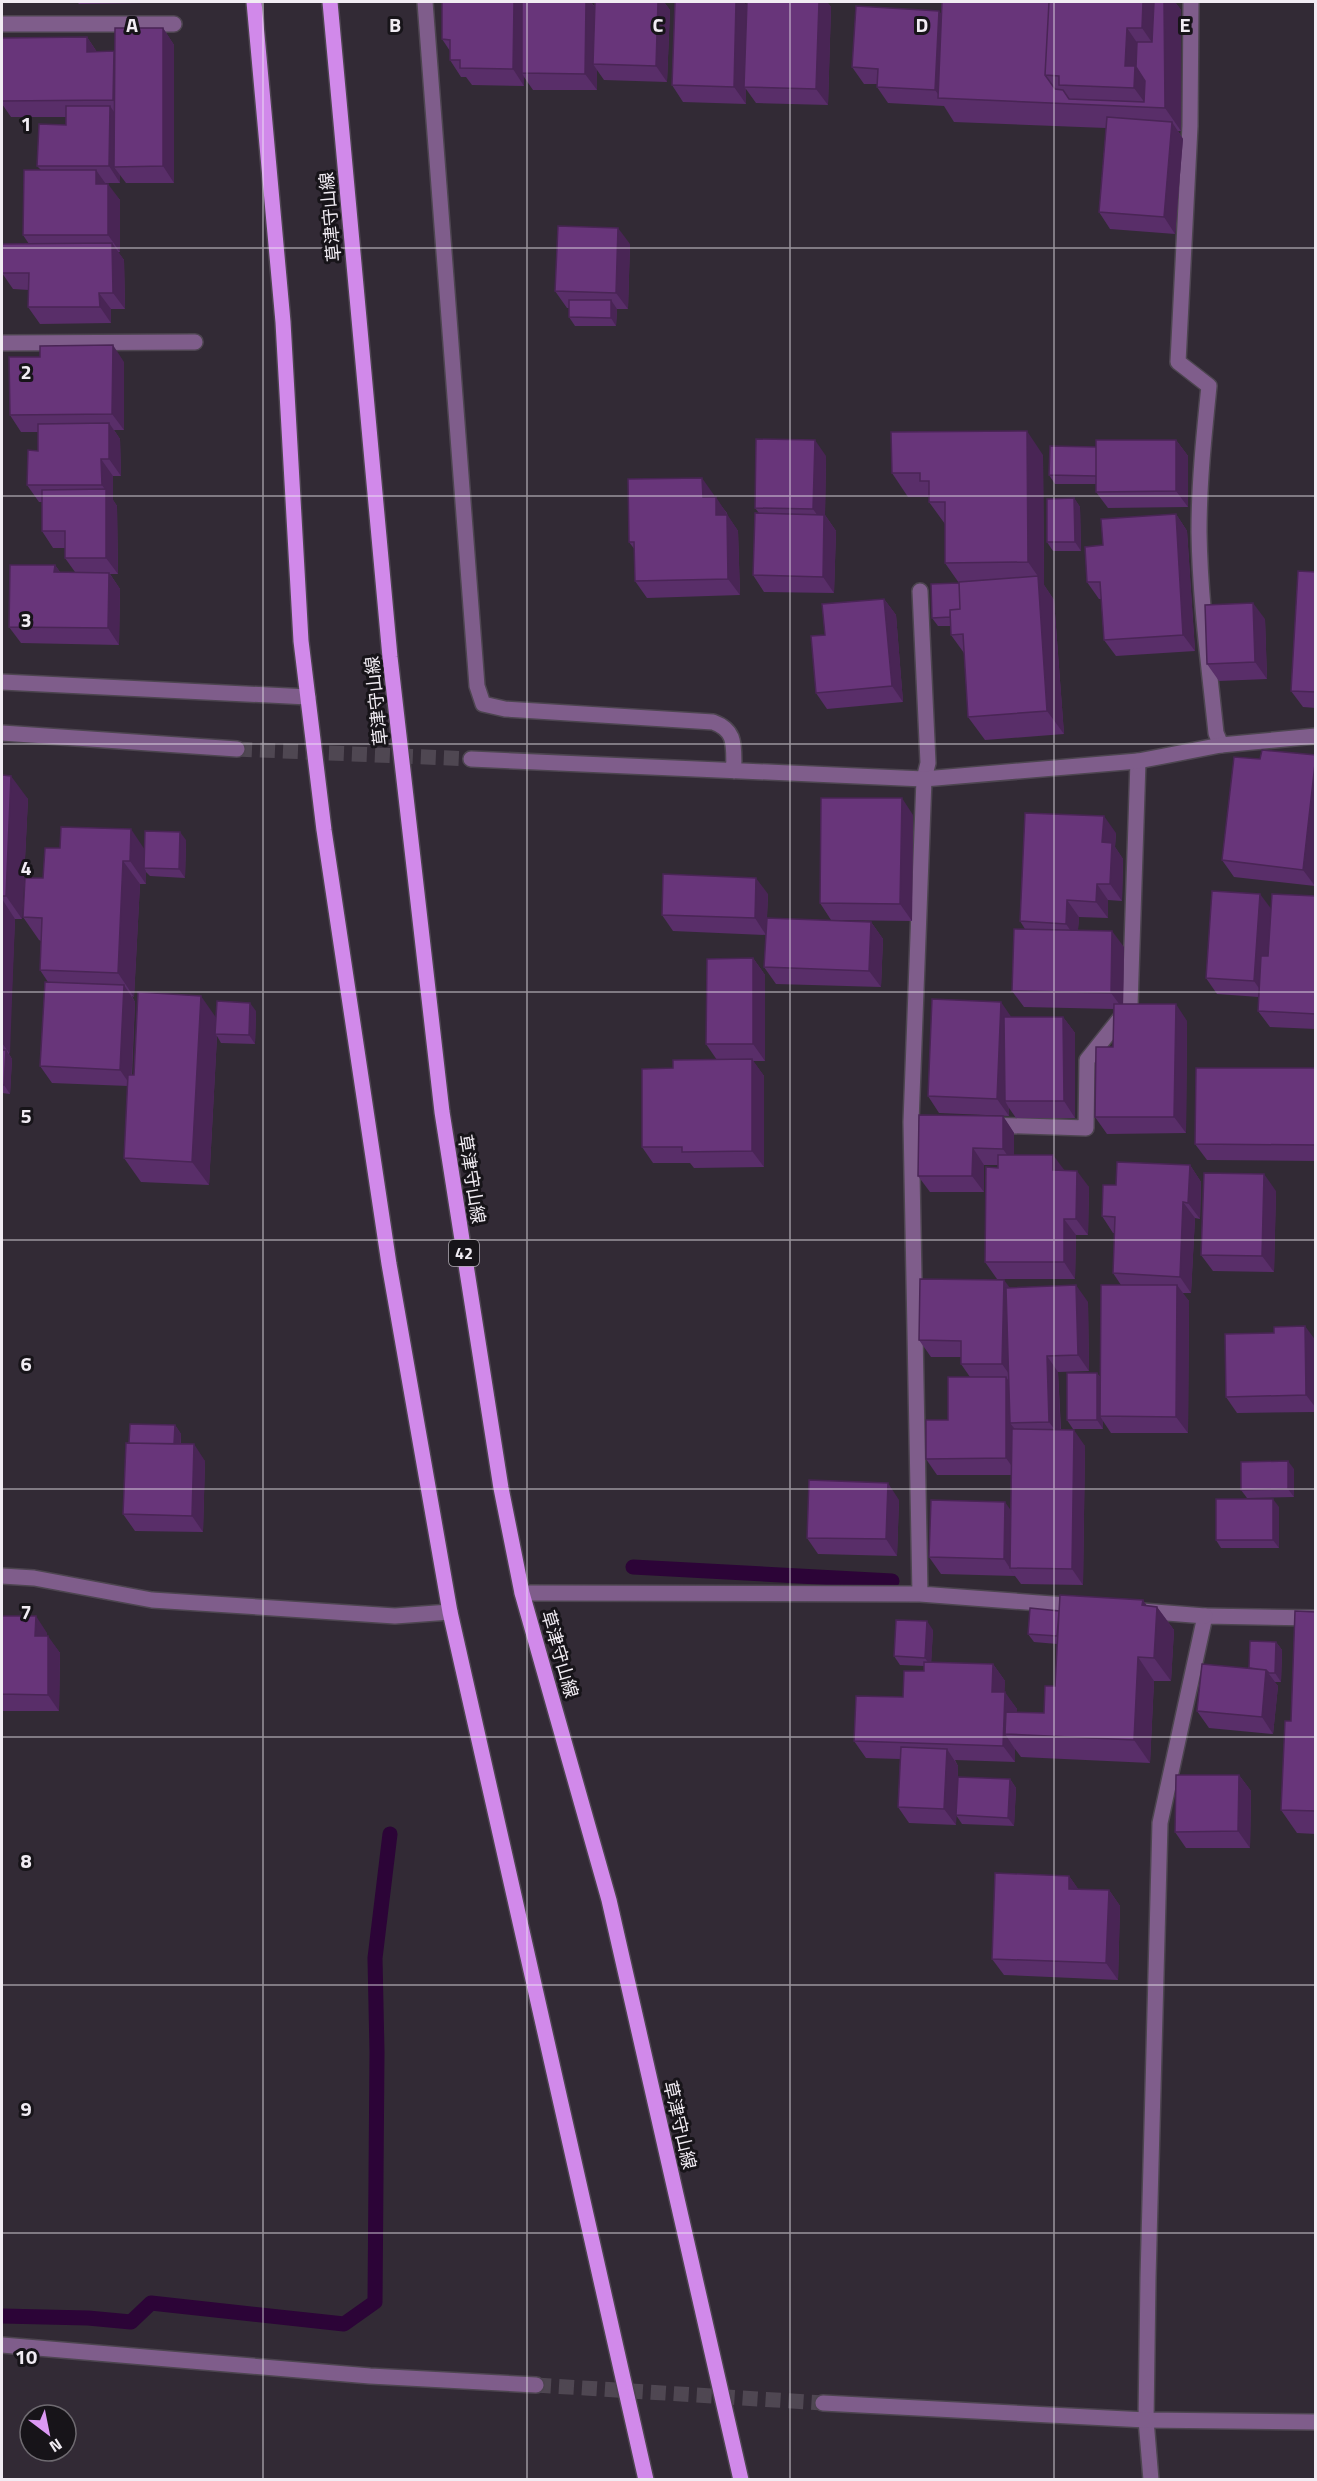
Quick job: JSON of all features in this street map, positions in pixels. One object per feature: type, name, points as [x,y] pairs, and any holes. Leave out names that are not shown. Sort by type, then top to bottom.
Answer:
[{"type":"main road","points":[[254,2],[283,322],[302,640],[324,830],[364,1107],[450,1612],[646,2480]]},
{"type":"main road","name":"草津守山線","points":[[330,2],[390,657],[442,1112],[501,1488],[522,1593],[609,1900],[741,2480]]},
{"type":"street","points":[[425,2],[477,686],[483,704],[505,709],[713,722],[726,727],[733,739],[734,771]]},
{"type":"street","points":[[1191,2],[1190,126],[1178,362],[1209,386],[1201,458],[1199,533],[1206,638],[1216,733],[1221,745]]},
{"type":"street","points":[[2,24],[174,24]]},
{"type":"street","points":[[2,343],[195,342]]},
{"type":"street","points":[[920,591],[928,763],[924,779],[917,1122],[920,1594]]},
{"type":"street","points":[[2,682],[308,697]]},
{"type":"street","points":[[2,734],[237,749]]},
{"type":"street","points":[[471,759],[924,779],[1138,761],[1221,745],[1316,736]]},
{"type":"street","points":[[970,1124],[1086,1128],[1087,1060],[1130,1006],[1138,761]]},
{"type":"street","points":[[2,1576],[34,1578],[152,1600],[395,1616],[450,1612]]},
{"type":"street","points":[[522,1593],[920,1594],[1098,1608]]},
{"type":"street","points":[[1122,1610],[1205,1616],[1316,1618]]},
{"type":"street","points":[[1151,2480],[1146,2420],[1160,1824],[1205,1616]]},
{"type":"street","points":[[2,2345],[370,2376],[536,2385]]},
{"type":"street","points":[[823,2403],[1146,2420],[1316,2422]]},
{"type":"building","points":[[442,2],[514,2],[513,69],[460,68],[460,60],[450,60],[450,40],[442,39]]},
{"type":"building","points":[[522,2],[586,2],[585,74],[522,73]]},
{"type":"building","points":[[595,2],[658,2],[656,66],[593,64]]},
{"type":"building","points":[[675,2],[736,2],[734,87],[672,85]]},
{"type":"building","points":[[747,2],[819,2],[816,89],[744,87]]},
{"type":"building","points":[[942,2],[1049,2],[1045,75],[1055,89],[1063,90],[1069,99],[1144,102],[1145,81],[1136,67],[1137,42],[1152,42],[1154,2],[1164,2],[1165,108],[938,98]]},
{"type":"building","points":[[1049,2],[1143,2],[1142,28],[1127,28],[1125,66],[1135,66],[1134,88],[1059,85],[1059,76],[1045,75]]},
{"type":"building","points":[[856,6],[939,11],[935,90],[877,87],[878,69],[852,67]]},
{"type":"building","points":[[115,28],[163,28],[163,166],[114,167]]},
{"type":"building","points":[[87,37],[87,52],[114,51],[113,100],[2,101],[2,38]]},
{"type":"building","points":[[66,106],[110,106],[109,166],[37,166],[39,124],[66,125]]},
{"type":"building","points":[[1107,117],[1172,122],[1164,217],[1099,212]]},
{"type":"building","points":[[24,170],[96,170],[96,184],[108,184],[108,235],[23,235]]},
{"type":"building","points":[[558,226],[618,228],[616,293],[555,291]]},
{"type":"building","points":[[112,243],[113,293],[99,293],[100,307],[28,307],[29,273],[2,273],[2,244]]},
{"type":"building","points":[[569,300],[611,300],[611,318],[569,317]]},
{"type":"building","points":[[113,345],[112,414],[10,415],[9,357],[40,357],[40,346]]},
{"type":"building","points":[[109,423],[109,459],[101,459],[102,485],[27,485],[28,450],[38,451],[38,424]]},
{"type":"building","points":[[1027,431],[1028,562],[945,563],[945,502],[929,502],[929,481],[920,481],[920,473],[892,473],[891,432]]},
{"type":"building","points":[[756,439],[815,440],[813,509],[755,508]]},
{"type":"building","points":[[1096,440],[1176,440],[1176,491],[1096,492]]},
{"type":"building","points":[[1050,446],[1096,447],[1096,476],[1049,475]]},
{"type":"building","points":[[702,478],[703,497],[716,497],[716,515],[727,515],[728,579],[635,581],[634,542],[629,542],[628,479]]},
{"type":"building","points":[[106,489],[106,558],[65,558],[65,531],[42,531],[42,490]]},
{"type":"building","points":[[1074,498],[1075,542],[1047,542],[1047,499]]},
{"type":"building","points":[[755,513],[824,515],[823,577],[753,575]]},
{"type":"building","points":[[1176,514],[1183,635],[1104,640],[1100,582],[1087,582],[1085,547],[1103,545],[1101,519]]},
{"type":"building","points":[[10,565],[55,565],[54,572],[109,573],[108,628],[9,627]]},
{"type":"building","points":[[1298,571],[1316,572],[1316,692],[1291,691]]},
{"type":"building","points":[[1038,576],[1047,711],[968,717],[963,634],[951,635],[950,610],[960,609],[959,582]]},
{"type":"building","points":[[959,583],[960,609],[950,610],[950,617],[932,618],[931,584]]},
{"type":"building","points":[[884,599],[892,686],[816,693],[811,636],[825,635],[822,604]]},
{"type":"building","points":[[1253,603],[1255,662],[1207,664],[1205,605]]},
{"type":"building","points":[[1262,750],[1316,755],[1303,870],[1222,860],[1234,757],[1260,759]]},
{"type":"building","points":[[2,775],[11,776],[6,896],[2,896]]},
{"type":"building","points":[[821,798],[902,798],[900,904],[820,903]]},
{"type":"building","points":[[1025,813],[1104,816],[1102,842],[1112,843],[1110,884],[1097,884],[1096,902],[1067,900],[1066,924],[1020,921]]},
{"type":"building","points":[[61,827],[131,829],[130,861],[123,861],[118,973],[40,970],[42,918],[23,917],[25,878],[43,878],[45,848],[60,848]]},
{"type":"building","points":[[145,831],[180,832],[179,869],[144,868]]},
{"type":"building","points":[[663,874],[756,878],[755,918],[662,915]]},
{"type":"building","points":[[1212,891],[1260,894],[1254,981],[1206,978]]},
{"type":"building","points":[[1272,894],[1316,896],[1316,1014],[1258,1011],[1261,956],[1268,956]]},
{"type":"building","points":[[767,918],[871,922],[869,971],[764,967]]},
{"type":"building","points":[[1014,929],[1112,931],[1111,993],[1012,991]]},
{"type":"building","points":[[753,958],[753,1044],[706,1044],[707,959]]},
{"type":"building","points":[[45,982],[124,985],[120,1070],[40,1066]]},
{"type":"building","points":[[138,992],[201,996],[192,1162],[124,1158],[128,1075],[134,1075]]},
{"type":"building","points":[[932,999],[1001,1002],[997,1099],[928,1096]]},
{"type":"building","points":[[217,1001],[250,1003],[249,1035],[215,1034]]},
{"type":"building","points":[[1114,1004],[1176,1004],[1174,1117],[1095,1117],[1096,1047],[1113,1047]]},
{"type":"building","points":[[1004,1017],[1063,1017],[1064,1101],[1005,1101]]},
{"type":"building","points":[[2,1050],[6,1050],[4,1085],[2,1085]]},
{"type":"building","points":[[752,1059],[752,1151],[682,1152],[682,1147],[642,1147],[642,1069],[673,1068],[673,1060]]},
{"type":"building","points":[[1196,1068],[1316,1068],[1316,1145],[1195,1144]]},
{"type":"building","points":[[919,1115],[1003,1116],[1003,1149],[973,1148],[972,1176],[918,1176]]},
{"type":"building","points":[[998,1155],[1053,1155],[1053,1170],[1077,1171],[1076,1219],[1064,1219],[1064,1262],[985,1262],[986,1167],[998,1168]]},
{"type":"building","points":[[1117,1162],[1190,1165],[1188,1203],[1183,1202],[1180,1277],[1113,1273],[1115,1217],[1102,1216],[1103,1185],[1116,1185]]},
{"type":"building","points":[[1204,1173],[1264,1174],[1262,1256],[1201,1255]]},
{"type":"building","points":[[920,1279],[1004,1280],[1002,1364],[961,1364],[961,1341],[919,1340]]},
{"type":"building","points":[[1076,1285],[1078,1355],[1047,1356],[1049,1422],[1010,1423],[1006,1288]]},
{"type":"building","points":[[1101,1285],[1177,1285],[1176,1417],[1100,1416]]},
{"type":"building","points":[[1305,1326],[1306,1395],[1226,1397],[1225,1334],[1274,1333],[1274,1327]]},
{"type":"building","points":[[1067,1373],[1097,1373],[1097,1420],[1067,1420]]},
{"type":"building","points":[[948,1377],[1006,1377],[1006,1458],[926,1459],[926,1420],[948,1420]]},
{"type":"building","points":[[130,1424],[175,1425],[174,1444],[129,1443]]},
{"type":"building","points":[[1012,1429],[1074,1430],[1072,1569],[1010,1568]]},
{"type":"building","points":[[126,1443],[194,1444],[192,1516],[123,1514]]},
{"type":"building","points":[[1288,1461],[1288,1489],[1241,1490],[1241,1462]]},
{"type":"building","points":[[809,1480],[888,1483],[886,1539],[807,1538]]},
{"type":"building","points":[[1216,1499],[1273,1499],[1273,1540],[1216,1540]]},
{"type":"building","points":[[931,1500],[1005,1502],[1004,1559],[929,1557]]},
{"type":"building","points":[[1060,1595],[1143,1600],[1142,1605],[1157,1607],[1154,1658],[1138,1657],[1134,1740],[1005,1734],[1006,1712],[1044,1713],[1045,1686],[1055,1686]]},
{"type":"building","points":[[1030,1608],[1059,1611],[1057,1636],[1028,1634]]},
{"type":"building","points":[[1295,1611],[1316,1612],[1316,1811],[1281,1810],[1285,1721],[1291,1721]]},
{"type":"building","points":[[2,1616],[36,1616],[35,1636],[48,1636],[48,1695],[2,1694]]},
{"type":"building","points":[[896,1620],[927,1621],[925,1658],[894,1656]]},
{"type":"building","points":[[1250,1641],[1276,1642],[1275,1673],[1249,1668]]},
{"type":"building","points":[[924,1662],[993,1664],[992,1692],[1005,1692],[1003,1746],[854,1741],[856,1696],[903,1697],[904,1671],[924,1671]]},
{"type":"building","points":[[1202,1664],[1266,1670],[1262,1717],[1197,1711]]},
{"type":"building","points":[[901,1747],[947,1749],[944,1809],[898,1807]]},
{"type":"building","points":[[1176,1775],[1239,1775],[1238,1831],[1175,1832]]},
{"type":"building","points":[[958,1777],[1010,1779],[1008,1818],[956,1815]]},
{"type":"building","points":[[995,1873],[1069,1876],[1069,1889],[1109,1890],[1106,1963],[992,1959]]},
{"type":"waterway","points":[[633,1567],[892,1581]]},
{"type":"waterway","points":[[2,2316],[88,2318],[131,2322],[151,2303],[344,2324],[375,2302],[377,2052],[375,1958],[390,1834]]},
{"type":"tunnel","points":[[237,749],[471,759]]},
{"type":"tunnel","points":[[536,2385],[823,2403]]}]
